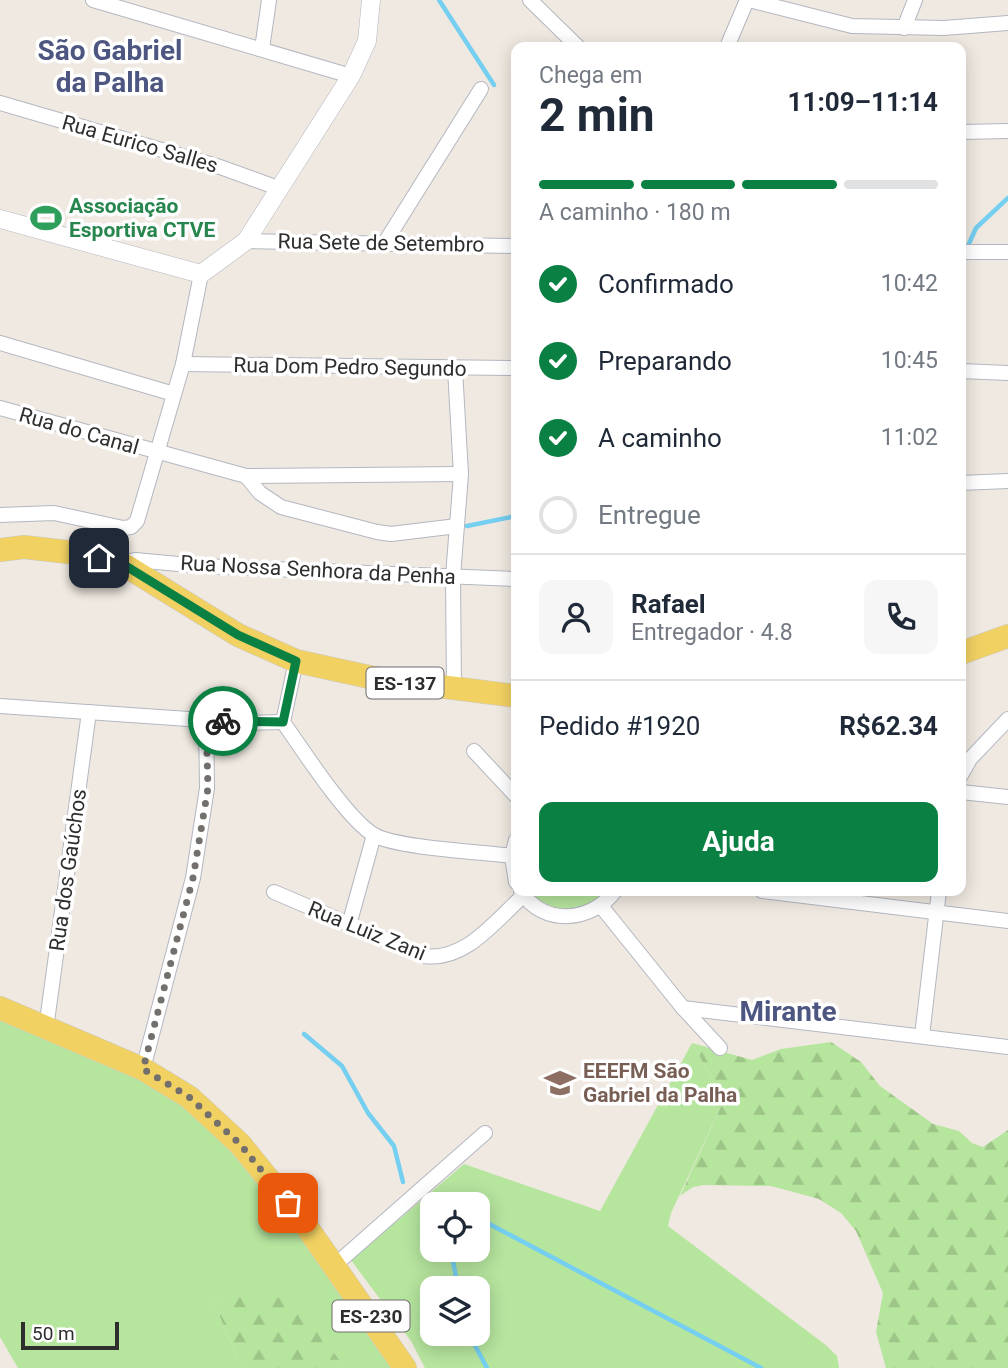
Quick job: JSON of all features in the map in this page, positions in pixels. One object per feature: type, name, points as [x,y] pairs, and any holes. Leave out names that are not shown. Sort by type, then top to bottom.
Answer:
[{"type":"main road","name":"ES-137","points":[[0,550],[24,547],[76,553],[121,563],[238,635],[296,661],[374,678],[511,696]]},
{"type":"main road","points":[[966,651],[1008,636]]},
{"type":"main road","name":"ES-230","points":[[0,1008],[143,1069],[189,1097],[240,1144],[335,1265],[405,1368]]},
{"type":"street","points":[[93,0],[351,76]]},
{"type":"street","points":[[262,49],[270,0]]},
{"type":"street","points":[[0,515],[54,513],[104,526],[131,527],[136,521],[183,364],[201,274],[246,241],[351,76],[367,41],[371,0]]},
{"type":"street","points":[[530,0],[573,42]]},
{"type":"street","points":[[729,42],[748,0],[852,26],[904,28],[1008,23]]},
{"type":"street","points":[[904,28],[915,0]]},
{"type":"street","points":[[384,244],[481,89]]},
{"type":"street","name":"Rua Eurico Salles","points":[[0,103],[220,167],[278,188]]},
{"type":"street","points":[[966,132],[1008,131]]},
{"type":"street","points":[[0,219],[201,274]]},
{"type":"street","name":"Rua Sete de Setembro","points":[[246,241],[511,246]]},
{"type":"street","points":[[966,251],[1008,252]]},
{"type":"street","points":[[0,343],[174,394]]},
{"type":"street","name":"Rua Dom Pedro Segundo","points":[[183,364],[511,368]]},
{"type":"street","points":[[454,690],[453,576],[461,474],[455,369]]},
{"type":"street","points":[[966,371],[1008,373]]},
{"type":"street","name":"Rua do Canal","points":[[0,408],[246,476],[461,474]]},
{"type":"street","points":[[246,476],[260,493],[281,508],[377,532],[391,534],[457,526]]},
{"type":"street","points":[[966,483],[1008,481]]},
{"type":"street","name":"Rua Nossa Senhora da Penha","points":[[121,563],[135,560],[511,579]]},
{"type":"street","points":[[296,661],[283,722],[322,778],[374,835],[395,842],[511,856]]},
{"type":"street","points":[[0,706],[206,720],[283,722]]},
{"type":"street","name":"Rua dos Gaúchos","points":[[46,1029],[89,712]]},
{"type":"street","points":[[966,766],[1008,719]]},
{"type":"street","points":[[143,1069],[193,878],[208,788],[206,720]]},
{"type":"street","points":[[474,751],[511,791]]},
{"type":"street","points":[[966,793],[1008,797]]},
{"type":"street","points":[[349,925],[374,835]]},
{"type":"street","name":"Rua Luiz Zani","points":[[274,892],[424,956],[441,959],[462,951],[513,896]]},
{"type":"street","points":[[526,896],[537,908],[553,915],[571,917],[601,906],[610,896]]},
{"type":"street","points":[[804,896],[1008,921]]},
{"type":"street","points":[[922,1036],[939,896]]},
{"type":"street","points":[[601,906],[682,1009],[720,1048]]},
{"type":"street","points":[[682,1009],[1008,1047]]},
{"type":"street","points":[[335,1265],[485,1133]]},
{"type":"green space","points":[[535,896],[602,896],[579,908],[568,909],[558,908]]},
{"type":"green space","points":[[0,1011],[155,1086],[213,1130],[306,1244],[392,1368],[346,1368],[280,1287],[213,1301],[242,1368],[18,1368],[0,1337]]},
{"type":"green space","points":[[831,1042],[861,1062],[880,1086],[933,1124],[959,1131],[972,1143],[983,1147],[1008,1130],[1008,1368],[886,1368],[876,1332],[883,1293],[856,1231],[841,1213],[819,1199],[771,1186],[704,1185],[693,1187],[680,1196],[724,1100],[692,1043],[752,1060],[781,1049]]},
{"type":"green space","points":[[692,1043],[724,1100],[671,1213],[668,1226],[827,1346],[837,1356],[839,1368],[425,1368],[411,1341],[351,1260],[420,1201],[420,1262],[490,1262],[490,1192],[431,1192],[464,1164],[600,1211]]},
{"type":"green space","points":[[280,1286],[346,1368],[242,1368],[213,1301]]},
{"type":"waterway","points":[[439,0],[494,85]]},
{"type":"waterway","points":[[967,248],[976,228],[1008,198]]},
{"type":"waterway","points":[[467,526],[511,517]]},
{"type":"waterway","points":[[304,1034],[342,1066],[368,1113],[394,1146],[403,1182]]},
{"type":"waterway","points":[[490,1224],[761,1368]]},
{"type":"waterway","points":[[453,1262],[456,1276]]},
{"type":"waterway","points":[[475,1346],[487,1368]]},
{"type":"way so far","points":[[223,721],[206,720],[208,788],[193,878],[176,952],[143,1069],[189,1097],[240,1144],[288,1203]]},
{"type":"place","name":"Associação Esportiva CTVE","points":[[46,218]]},
{"type":"place","name":"EEEFM São Gabriel da Palha","points":[[560,1083]]},
{"type":"district","name":"São Gabriel da Palha","points":[[110,66]]},
{"type":"district","name":"Mirante","points":[[788,1011]]},
{"type":"route","points":[[99,558],[121,563],[238,635],[296,661],[283,722],[223,721]]}]
